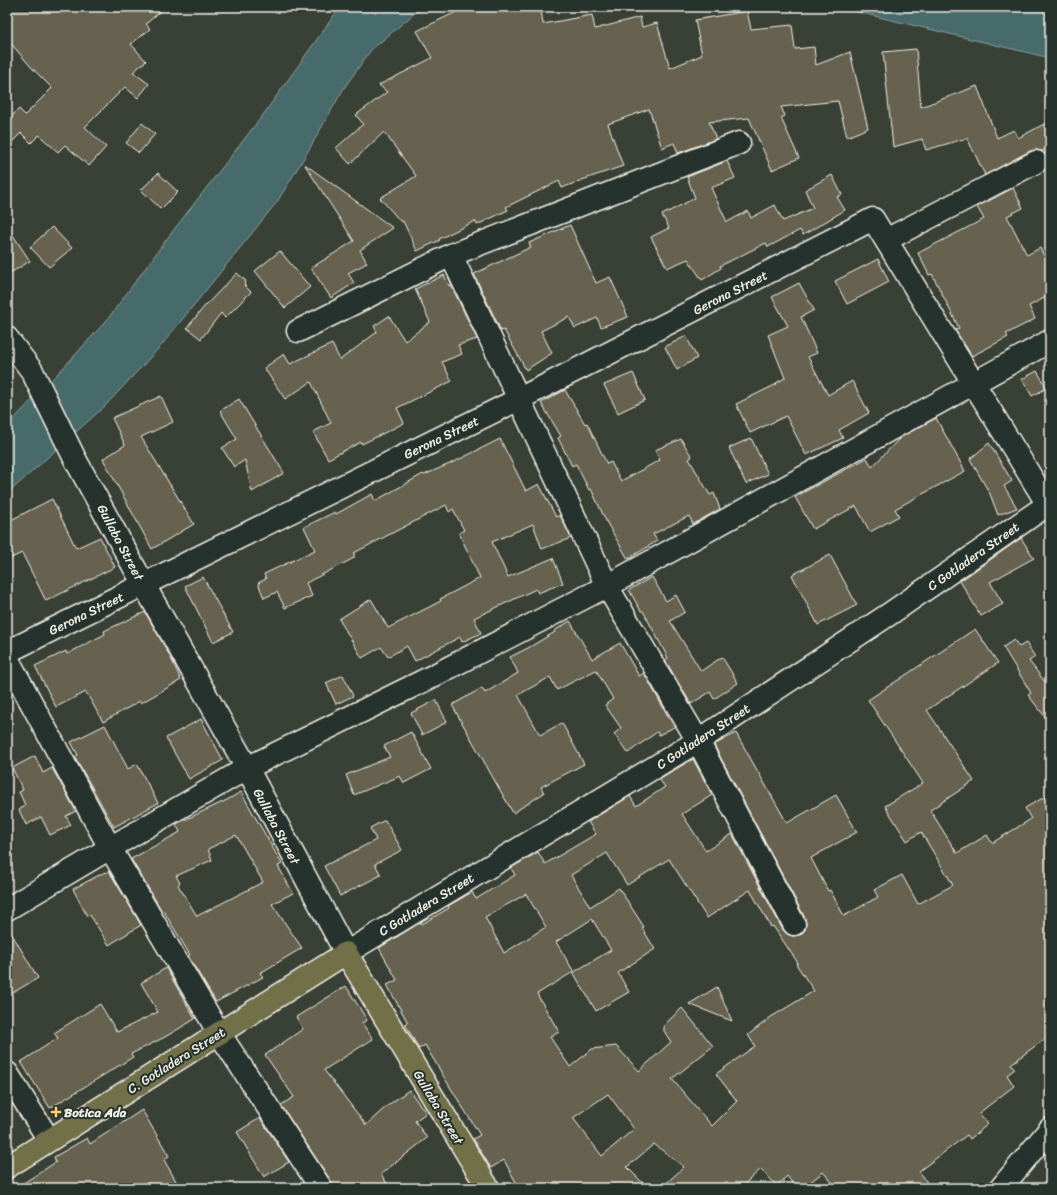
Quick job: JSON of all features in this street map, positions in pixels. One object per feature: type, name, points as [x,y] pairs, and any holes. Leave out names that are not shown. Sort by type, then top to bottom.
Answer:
[{"type":"main road","name":"C. Gotladera Street","points":[[7,1167],[346,953]]},
{"type":"main road","name":"Gullaba Street","points":[[346,953],[488,1188]]},
{"type":"street","points":[[298,331],[451,254],[739,143]]},
{"type":"street","points":[[1036,162],[886,240],[1049,505]]},
{"type":"street","name":"Gerona Street","points":[[7,652],[519,399],[873,219],[886,240]]},
{"type":"street","points":[[451,254],[607,586],[698,741],[794,924]]},
{"type":"street","name":"Gullaba Street","points":[[7,338],[32,371],[75,459],[247,768],[346,953]]},
{"type":"street","points":[[7,909],[247,768],[429,678],[607,586],[1050,341]]},
{"type":"street","name":"C Gotladera Street","points":[[346,953],[698,741],[898,608],[1049,505]]},
{"type":"street","points":[[7,658],[110,848],[219,1033],[321,1188]]},
{"type":"street","points":[[7,1074],[49,1140]]},
{"type":"street","points":[[1001,1188],[1050,1129]]},
{"type":"water","points":[[340,7],[426,7],[415,13],[371,50],[344,88],[277,202],[160,347],[105,406],[7,494],[7,426],[107,320],[169,236],[263,115]]},
{"type":"water","points":[[837,7],[1050,7],[1050,58],[1046,57]]},
{"type":"building","points":[[14,7],[165,7],[146,24],[150,29],[131,44],[146,61],[133,72],[149,84],[138,98],[125,87],[85,127],[106,147],[89,166],[65,145],[58,152],[39,135],[31,143],[21,133],[7,147],[7,121],[19,109],[25,115],[52,88],[32,68],[7,39],[7,16]]},
{"type":"building","points":[[455,7],[534,7],[534,11],[541,10],[543,24],[592,15],[595,29],[640,17],[642,27],[657,23],[670,68],[702,55],[695,20],[747,11],[751,29],[792,25],[795,49],[814,47],[816,65],[850,52],[868,128],[847,137],[838,101],[781,107],[785,116],[781,118],[799,158],[772,170],[749,118],[709,122],[716,139],[678,153],[674,143],[662,148],[649,109],[608,124],[623,166],[562,188],[559,181],[506,207],[508,210],[477,225],[475,221],[417,251],[403,221],[401,222],[380,198],[416,176],[384,132],[350,164],[336,148],[363,124],[356,115],[387,92],[379,85],[432,58],[417,31],[456,12]]},
{"type":"building","points":[[916,49],[921,107],[977,86],[997,138],[1014,130],[1018,138],[1050,121],[1050,148],[1042,151],[1030,151],[985,175],[967,138],[926,150],[922,139],[893,147],[883,52]]},
{"type":"building","points":[[142,123],[155,134],[139,153],[126,143]]},
{"type":"building","points":[[727,161],[735,178],[711,188],[727,222],[748,211],[751,218],[775,205],[783,221],[813,208],[805,190],[832,175],[842,195],[837,197],[845,210],[803,235],[800,230],[768,247],[766,243],[720,266],[721,268],[702,280],[688,259],[667,268],[651,237],[669,228],[662,215],[695,198],[687,177]]},
{"type":"building","points":[[305,165],[393,228],[360,250],[367,263],[348,273],[354,283],[331,298],[311,268],[354,241]]},
{"type":"building","points":[[158,173],[178,192],[161,209],[141,190]]},
{"type":"building","points":[[1013,188],[1023,208],[1007,216],[1027,255],[1040,248],[1050,267],[1050,295],[1029,306],[1035,319],[1006,334],[1008,337],[972,356],[955,330],[959,328],[932,274],[929,275],[918,253],[984,219],[977,207]]},
{"type":"building","points":[[570,225],[596,283],[610,277],[628,317],[601,327],[597,318],[575,328],[569,317],[541,331],[552,353],[526,370],[504,330],[501,331],[474,274],[531,247],[529,243]]},
{"type":"building","points":[[7,226],[30,261],[7,275]]},
{"type":"building","points":[[52,227],[72,248],[49,267],[30,247]]},
{"type":"building","points":[[280,251],[310,287],[285,308],[255,271]]},
{"type":"building","points":[[878,259],[889,282],[847,304],[835,281]]},
{"type":"building","points":[[237,273],[246,281],[244,285],[251,292],[225,318],[221,313],[201,339],[187,328],[204,307]]},
{"type":"building","points":[[444,275],[449,286],[451,285],[477,339],[458,345],[462,354],[442,362],[452,381],[397,408],[404,423],[362,444],[361,442],[328,459],[313,432],[331,423],[311,382],[285,399],[264,368],[284,354],[290,364],[332,344],[340,360],[377,332],[374,326],[389,316],[405,341],[430,322],[415,289]]},
{"type":"building","points":[[799,283],[814,310],[801,317],[817,353],[808,357],[828,395],[852,381],[869,413],[839,430],[843,438],[806,455],[786,416],[750,433],[736,404],[777,384],[776,383],[785,378],[768,335],[788,326],[772,297]]},
{"type":"building","points":[[686,336],[697,358],[677,370],[665,347]]},
{"type":"building","points":[[1037,371],[1047,388],[1032,396],[1022,379]]},
{"type":"building","points":[[633,373],[645,400],[618,413],[604,385]]},
{"type":"building","points":[[565,390],[585,424],[587,423],[607,464],[611,462],[621,481],[660,460],[655,450],[681,439],[692,457],[689,459],[710,495],[714,493],[720,509],[693,524],[689,516],[653,534],[657,541],[628,559],[576,464],[572,466],[558,438],[561,436],[541,403]]},
{"type":"building","points":[[161,396],[173,422],[141,437],[194,524],[152,549],[103,459],[125,445],[112,418]]},
{"type":"building","points":[[239,399],[284,473],[252,492],[245,460],[234,467],[222,448],[237,439],[220,411]]},
{"type":"building","points":[[936,418],[965,471],[895,509],[899,516],[870,532],[856,506],[813,529],[795,497],[867,458],[872,467],[901,437]]},
{"type":"building","points":[[751,438],[768,474],[746,484],[729,448]]},
{"type":"building","points":[[500,439],[526,491],[539,484],[556,517],[560,515],[571,538],[542,549],[533,524],[492,542],[508,577],[553,558],[563,583],[538,593],[536,589],[474,618],[481,633],[462,642],[460,637],[415,661],[407,646],[388,657],[381,647],[362,658],[339,619],[371,599],[388,628],[441,601],[440,599],[480,578],[459,533],[464,530],[453,509],[449,512],[446,505],[354,553],[354,558],[306,583],[312,596],[285,608],[277,592],[264,598],[258,583],[266,579],[264,574],[315,550],[304,527],[335,512],[336,514],[372,494],[375,501],[423,474],[424,475],[454,462]]},
{"type":"building","points":[[989,443],[1012,481],[1004,486],[1017,508],[998,515],[990,494],[970,459]]},
{"type":"building","points":[[52,499],[76,548],[100,537],[115,567],[46,601],[22,553],[7,560],[7,522]]},
{"type":"building","points":[[1021,538],[1034,558],[990,582],[1003,604],[981,616],[960,581]]},
{"type":"building","points":[[830,555],[857,605],[818,625],[792,575]]},
{"type":"building","points":[[203,577],[233,632],[213,642],[185,586]]},
{"type":"building","points":[[652,577],[666,601],[676,595],[685,612],[670,621],[701,671],[722,657],[738,683],[714,699],[710,692],[691,704],[665,660],[668,658],[643,611],[641,611],[629,590]]},
{"type":"building","points":[[145,612],[170,656],[181,680],[141,703],[140,701],[103,722],[86,692],[56,707],[35,666],[66,651],[67,654],[105,634],[104,631]]},
{"type":"building","points":[[570,621],[592,659],[620,643],[639,676],[644,673],[674,727],[659,735],[657,732],[628,753],[614,734],[621,728],[605,705],[613,699],[596,670],[557,690],[550,677],[518,695],[540,735],[562,723],[584,764],[541,787],[544,793],[513,813],[452,705],[482,688],[485,693],[518,673],[510,657],[555,632],[554,631]]},
{"type":"building","points":[[975,629],[998,663],[927,710],[974,781],[930,810],[957,853],[987,835],[992,843],[1031,819],[1025,808],[1050,794],[1050,1035],[1011,1064],[1015,1069],[1007,1075],[1014,1086],[979,1113],[988,1124],[970,1139],[967,1135],[919,1171],[931,1188],[837,1188],[823,1172],[803,1188],[796,1188],[787,1176],[777,1186],[761,1169],[740,1188],[661,1188],[684,1167],[654,1144],[627,1167],[648,1188],[519,1188],[504,1160],[491,1168],[473,1139],[480,1135],[425,1045],[419,1049],[405,1024],[408,1023],[387,985],[397,980],[379,948],[421,922],[422,924],[449,908],[448,906],[472,892],[476,899],[515,875],[511,868],[538,852],[545,864],[596,834],[588,822],[630,796],[636,806],[665,787],[659,779],[693,759],[712,795],[682,814],[706,851],[732,834],[783,930],[787,934],[793,936],[800,935],[805,930],[805,918],[714,745],[736,733],[787,823],[836,795],[857,832],[811,858],[828,891],[830,890],[844,916],[878,897],[874,890],[902,875],[918,904],[953,885],[921,832],[907,841],[885,806],[923,783],[868,700]],"holes":[[[607,853],[627,885],[669,859],[707,918],[750,890],[771,927],[773,926],[798,963],[796,964],[814,991],[771,1017],[748,1035],[755,1046],[716,1074],[737,1101],[712,1126],[672,1079],[713,1046],[682,1008],[664,1025],[664,1031],[671,1042],[639,1071],[616,1046],[592,1049],[570,1067],[550,1037],[559,1032],[537,994],[573,972],[596,1011],[629,992],[618,973],[655,949],[642,928],[644,927],[619,888],[590,907],[571,875]],[[526,894],[546,927],[504,953],[485,917]],[[592,919],[611,950],[574,972],[556,942]],[[608,1094],[634,1129],[602,1156],[573,1118]]]},
{"type":"building","points":[[1014,640],[1019,647],[1026,643],[1035,657],[1029,661],[1045,682],[1050,678],[1050,723],[1028,695],[1031,693],[1003,647]]},
{"type":"building","points":[[343,675],[353,696],[336,704],[326,683]]},
{"type":"building","points":[[436,700],[447,722],[422,735],[411,713]]},
{"type":"building","points":[[201,719],[223,760],[189,779],[166,738]]},
{"type":"building","points":[[105,725],[128,769],[137,764],[158,803],[114,827],[75,757],[78,755],[71,742]]},
{"type":"building","points":[[411,732],[431,769],[404,783],[400,776],[354,795],[346,775],[390,757],[384,746]]},
{"type":"building","points":[[35,756],[43,773],[52,768],[76,811],[66,816],[71,825],[50,835],[41,817],[26,825],[19,810],[25,805],[19,792],[23,790],[12,768]]},
{"type":"building","points":[[241,792],[282,864],[278,866],[293,893],[272,904],[302,948],[260,973],[263,977],[216,1002],[188,956],[190,955],[131,859],[180,832],[176,824]],"holes":[[[236,835],[263,882],[197,916],[178,885],[180,883],[176,876],[212,860],[208,849]]]},
{"type":"building","points":[[385,820],[402,850],[375,864],[381,875],[340,896],[324,866],[376,840],[370,828]]},
{"type":"building","points":[[109,871],[141,925],[109,945],[90,915],[87,916],[73,889]]},
{"type":"building","points":[[7,926],[38,978],[7,996]]},
{"type":"building","points":[[166,968],[195,1019],[165,1037],[131,1054],[133,1057],[50,1108],[21,1062],[58,1038],[54,1033],[100,1004],[117,1032],[158,1012],[141,983]]},
{"type":"building","points":[[346,986],[367,1020],[362,1023],[373,1039],[324,1070],[366,1125],[387,1106],[409,1090],[426,1113],[415,1121],[427,1138],[381,1174],[390,1188],[334,1188],[331,1181],[281,1105],[294,1097],[265,1055],[303,1029],[296,1017]]},
{"type":"building","points":[[717,987],[732,1021],[689,1004]]},
{"type":"building","points":[[142,1110],[169,1156],[164,1160],[180,1188],[16,1188],[56,1162],[54,1157],[87,1138],[90,1144]]},
{"type":"building","points":[[260,1118],[289,1162],[264,1177],[237,1132]]},
{"type":"place","name":"Botica Ada","points":[[56,1112]]}]
